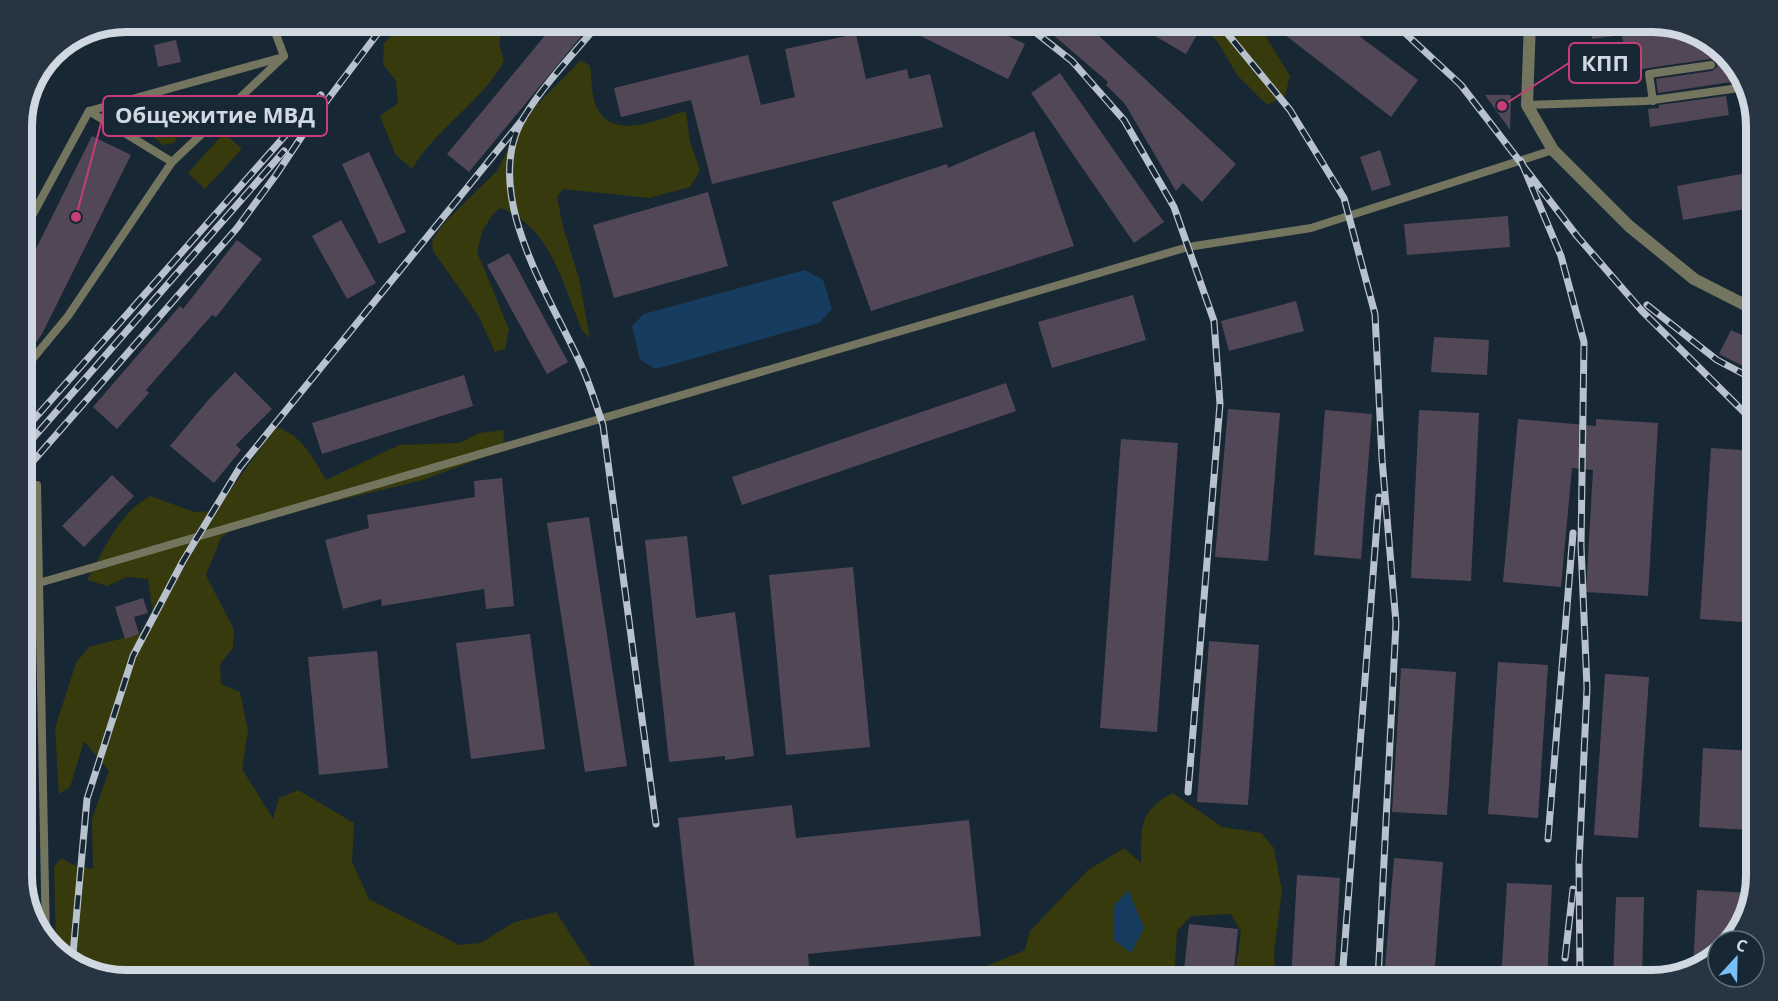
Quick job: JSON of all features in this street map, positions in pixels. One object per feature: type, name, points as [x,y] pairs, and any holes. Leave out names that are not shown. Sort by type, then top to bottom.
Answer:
[{"type":"street","points":[[1530,31],[1527,105],[1553,150],[1629,225],[1694,279],[1746,302]]},
{"type":"lane","points":[[275,31],[284,56]]},
{"type":"lane","points":[[32,216],[89,111],[284,56]]},
{"type":"lane","points":[[32,360],[68,316],[172,162],[284,56]]},
{"type":"lane","points":[[1653,101],[1649,74],[1711,65]]},
{"type":"lane","points":[[1527,105],[1653,101],[1739,88]]},
{"type":"lane","points":[[89,111],[172,162]]},
{"type":"lane","points":[[39,584],[1188,247],[1311,228],[1553,150]]},
{"type":"lane","points":[[37,485],[46,926]]},
{"type":"green space","points":[[395,31],[502,31],[499,43],[504,61],[483,90],[433,141],[412,169],[396,155],[380,116],[398,103],[396,81],[383,64],[384,43]]},
{"type":"green space","points":[[1206,31],[1267,31],[1267,38],[1290,76],[1285,96],[1267,105],[1238,76],[1217,41]]},
{"type":"green space","points":[[581,60],[590,66],[597,108],[614,124],[638,125],[686,111],[690,142],[700,170],[690,187],[649,198],[563,189],[557,197],[563,227],[579,278],[590,339],[582,330],[554,260],[544,244],[518,217],[501,208],[493,214],[482,232],[477,252],[509,329],[505,349],[495,352],[478,315],[433,251],[432,240],[444,223],[497,171],[523,119]]},
{"type":"green space","points":[[185,105],[191,111],[174,143],[163,145],[143,128],[146,119]]},
{"type":"green space","points":[[224,133],[242,149],[205,189],[188,173]]},
{"type":"green space","points":[[276,427],[300,442],[326,480],[399,445],[459,443],[479,433],[504,430],[503,450],[423,480],[237,525],[221,538],[206,575],[234,630],[233,648],[220,664],[221,684],[240,692],[248,731],[242,769],[273,819],[279,798],[298,790],[354,823],[352,862],[369,899],[459,945],[480,943],[515,922],[556,912],[594,970],[125,970],[101,966],[78,957],[56,938],[54,867],[61,858],[74,865],[93,869],[92,819],[109,771],[84,741],[70,787],[59,794],[55,728],[76,663],[89,647],[139,634],[154,619],[148,579],[127,577],[107,586],[87,580],[120,523],[150,496],[195,512],[215,511]]},
{"type":"green space","points":[[1173,793],[1222,827],[1261,833],[1274,848],[1282,891],[1274,951],[1275,970],[1235,970],[1241,932],[1231,914],[1191,916],[1177,931],[1175,970],[977,970],[1025,950],[1030,931],[1088,870],[1124,848],[1141,863],[1144,822],[1147,814],[1161,800]]},
{"type":"water","points":[[805,270],[823,280],[832,309],[819,323],[656,369],[640,360],[632,326],[644,314]]},
{"type":"water","points":[[1128,890],[1144,928],[1131,953],[1114,940],[1113,907]]},
{"type":"building","points":[[549,31],[579,31],[583,34],[469,172],[447,154]]},
{"type":"building","points":[[910,31],[998,31],[1025,44],[1008,79]]},
{"type":"building","points":[[1049,31],[1094,31],[1236,164],[1202,202],[1183,183],[1176,191],[1125,104],[1106,85],[1108,82]]},
{"type":"building","points":[[1146,31],[1199,31],[1186,54]]},
{"type":"building","points":[[1280,31],[1352,31],[1418,80],[1391,117]]},
{"type":"building","points":[[1591,31],[1653,31],[1677,35],[1700,44],[1710,51],[1727,68],[1736,81],[1658,93],[1656,79],[1712,71],[1717,67],[1716,62],[1710,59],[1628,71],[1622,35],[1592,39]]},
{"type":"building","points":[[856,34],[866,79],[907,69],[909,79],[930,74],[943,127],[712,184],[691,100],[621,117],[614,88],[748,55],[761,105],[795,97],[785,49]]},
{"type":"building","points":[[176,40],[181,62],[158,67],[154,45]]},
{"type":"building","points":[[1060,73],[1164,222],[1134,243],[1031,93]]},
{"type":"building","points":[[1485,95],[1511,95],[1510,130]]},
{"type":"building","points":[[1726,96],[1729,115],[1650,127],[1648,109],[1659,108],[1659,105]]},
{"type":"building","points":[[1034,131],[1074,246],[871,311],[832,202],[947,164],[948,168]]},
{"type":"building","points":[[92,136],[131,155],[42,334],[32,348],[32,257]]},
{"type":"building","points":[[1380,150],[1391,185],[1372,191],[1360,157]]},
{"type":"building","points":[[369,152],[406,232],[379,244],[342,164]]},
{"type":"building","points":[[1746,173],[1746,209],[1683,220],[1677,186]]},
{"type":"building","points":[[708,192],[728,266],[614,298],[593,225]]},
{"type":"building","points":[[1508,216],[1510,247],[1407,255],[1404,224]]},
{"type":"building","points":[[341,220],[376,283],[347,299],[312,236]]},
{"type":"building","points":[[237,240],[262,259],[216,317],[212,315],[146,390],[149,393],[117,429],[93,407],[180,306],[183,309]]},
{"type":"building","points":[[509,253],[568,362],[547,374],[487,265]]},
{"type":"building","points":[[1133,295],[1146,340],[1052,368],[1038,322]]},
{"type":"building","points":[[1296,301],[1304,331],[1229,351],[1221,321]]},
{"type":"building","points":[[1731,330],[1746,337],[1746,368],[1719,354]]},
{"type":"building","points":[[1434,337],[1489,340],[1487,375],[1431,372]]},
{"type":"building","points":[[235,372],[272,409],[236,445],[241,450],[214,483],[170,446]]},
{"type":"building","points":[[464,375],[473,406],[322,454],[312,423]]},
{"type":"building","points":[[1006,383],[1016,411],[742,505],[732,477]]},
{"type":"building","points":[[1228,409],[1280,413],[1268,561],[1215,557]]},
{"type":"building","points":[[1325,410],[1372,414],[1361,559],[1314,555]]},
{"type":"building","points":[[1419,410],[1479,413],[1471,581],[1411,578]]},
{"type":"building","points":[[1518,419],[1596,426],[1596,419],[1658,423],[1648,596],[1586,592],[1593,470],[1572,468],[1561,587],[1503,582]]},
{"type":"building","points":[[1121,439],[1178,443],[1157,732],[1100,728]]},
{"type":"building","points":[[1711,448],[1746,450],[1746,622],[1700,619]]},
{"type":"building","points":[[112,475],[134,496],[84,547],[62,526]]},
{"type":"building","points":[[502,478],[514,606],[486,609],[484,589],[382,606],[381,599],[343,609],[325,540],[369,528],[367,515],[475,497],[474,481]]},
{"type":"building","points":[[589,517],[627,766],[585,772],[547,523]]},
{"type":"building","points":[[687,536],[696,618],[735,612],[754,756],[725,760],[725,756],[669,762],[645,540]]},
{"type":"building","points":[[853,567],[870,747],[786,755],[769,575]]},
{"type":"building","points":[[143,598],[148,613],[134,617],[139,634],[125,639],[115,607]]},
{"type":"building","points":[[530,634],[545,749],[471,759],[456,643]]},
{"type":"building","points":[[1209,641],[1259,645],[1248,805],[1197,802]]},
{"type":"building","points":[[377,651],[388,768],[319,775],[308,657]]},
{"type":"building","points":[[1498,662],[1548,665],[1538,818],[1488,814]]},
{"type":"building","points":[[1401,668],[1456,672],[1447,815],[1392,812]]},
{"type":"building","points":[[1605,674],[1649,677],[1638,838],[1594,835]]},
{"type":"building","points":[[1703,748],[1746,751],[1746,830],[1699,827]]},
{"type":"building","points":[[792,805],[796,838],[969,820],[981,936],[808,954],[809,970],[695,970],[678,818]]},
{"type":"building","points":[[1394,858],[1443,862],[1435,970],[1385,970]]},
{"type":"building","points":[[1297,875],[1340,878],[1335,970],[1292,970]]},
{"type":"building","points":[[1507,883],[1552,885],[1548,970],[1502,970]]},
{"type":"building","points":[[1697,890],[1745,893],[1739,912],[1730,929],[1706,929],[1706,953],[1693,960]]},
{"type":"building","points":[[1616,897],[1644,897],[1642,970],[1613,970]]},
{"type":"building","points":[[1189,924],[1238,929],[1234,970],[1184,970]]},
{"type":"railway","points":[[32,462],[237,228],[316,115],[379,31]]},
{"type":"railway","points":[[593,31],[551,80],[524,117],[512,146],[510,178],[514,210],[524,243],[537,276],[584,372],[603,425],[656,824]]},
{"type":"railway","points":[[1034,31],[1072,61],[1124,120],[1174,207],[1214,321],[1220,404],[1188,792]]},
{"type":"railway","points":[[1225,31],[1290,110],[1344,198],[1375,314],[1382,459],[1396,623],[1379,970]]},
{"type":"railway","points":[[1403,31],[1461,85],[1577,236],[1642,311],[1746,414]]},
{"type":"railway","points":[[32,422],[321,95]]},
{"type":"railway","points":[[73,954],[87,799],[133,656],[183,561],[240,467],[523,119]]},
{"type":"railway","points":[[32,439],[284,151]]},
{"type":"railway","points":[[1521,161],[1561,256],[1584,342],[1581,546],[1587,688],[1579,864],[1580,970]]},
{"type":"railway","points":[[1647,305],[1717,360],[1746,375]]},
{"type":"railway","points":[[1343,970],[1379,497]]},
{"type":"railway","points":[[1548,839],[1573,533]]},
{"type":"railway","points":[[1565,958],[1573,889]]},
{"type":"place","name":"КПП","points":[[1502,106]]},
{"type":"place","name":"Общежитие МВД","points":[[76,217]]}]
